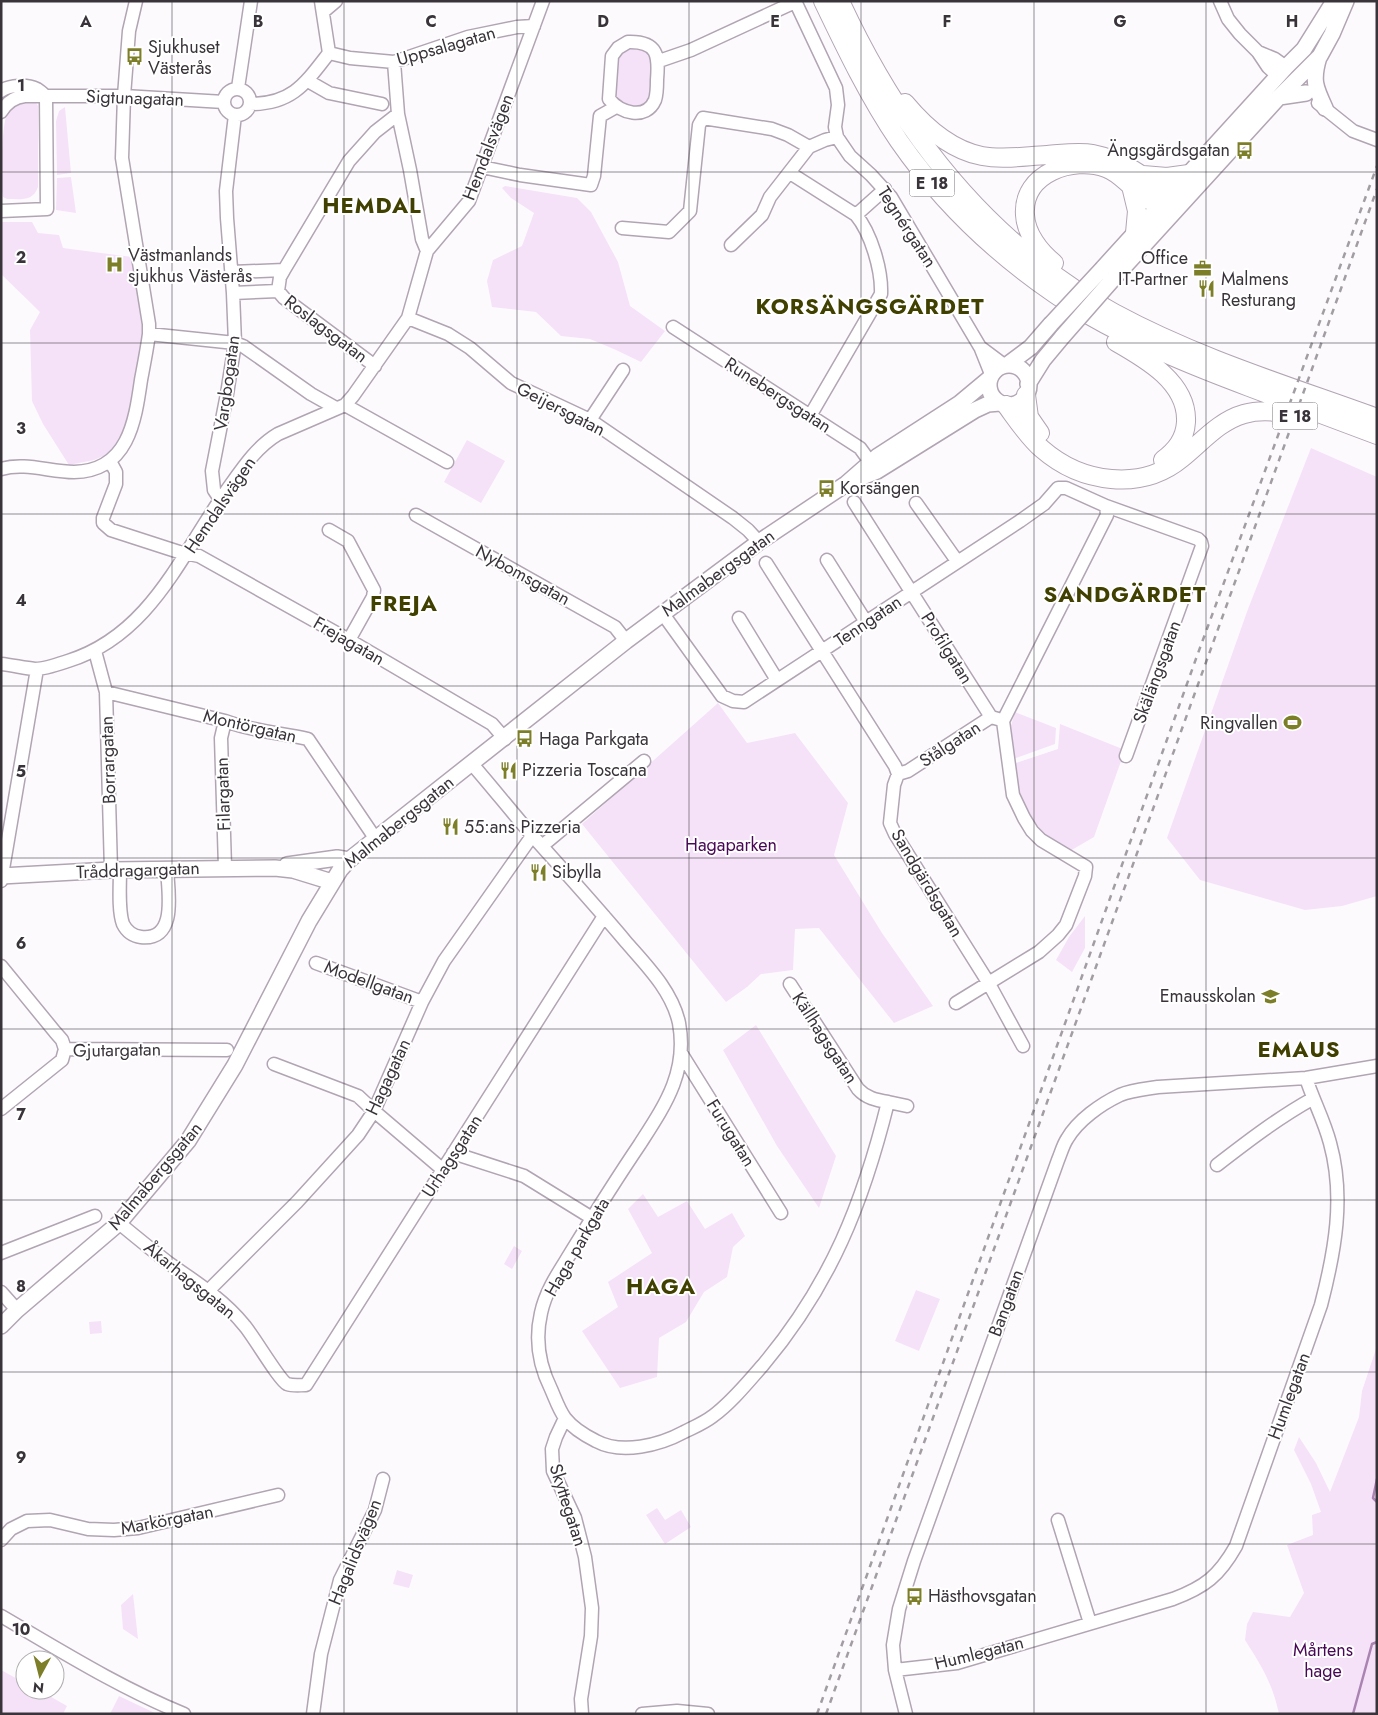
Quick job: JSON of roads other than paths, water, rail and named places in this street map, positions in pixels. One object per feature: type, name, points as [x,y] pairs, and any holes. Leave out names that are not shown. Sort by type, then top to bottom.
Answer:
[{"type":"highway","name":"E 18","points":[[823,1],[885,119],[899,141],[929,180],[972,226],[1000,251],[1056,295],[1168,355],[1377,435]]},
{"type":"highway","name":"E 18","points":[[840,1],[887,91],[934,160],[987,219],[1039,263],[1113,312],[1180,345],[1377,418]]},
{"type":"highway","name":"E 18","points":[[848,18],[859,22],[888,79],[909,108],[937,136],[954,146],[976,155],[993,158],[1074,153],[1094,154],[1115,160],[1170,206]]},
{"type":"highway","name":"E 18","points":[[1066,282],[1062,270],[1043,252],[1030,234],[1025,217],[1025,207],[1034,184],[1053,170],[1084,164],[1092,164],[1112,171],[1125,179],[1137,180]]},
{"type":"highway","points":[[1135,233],[1137,180],[1189,174]]},
{"type":"highway","name":"E 18","points":[[1027,389],[1029,417],[1038,431],[1057,448],[1089,465],[1119,472],[1135,471],[1158,464],[1172,453],[1183,438],[1186,412],[1183,399],[1162,373],[1127,348],[1098,331],[1096,318]]},
{"type":"highway","name":"E 18","points":[[1003,404],[1040,448],[1057,461],[1097,477],[1120,480],[1136,480],[1165,470],[1221,425],[1242,414],[1269,411],[1321,422],[1338,420]]},
{"type":"main road","points":[[1320,56],[1170,206],[1135,233],[1031,347],[1005,365],[996,368],[991,376],[989,390],[992,397],[1003,404],[1014,404],[1021,401],[1047,355],[1114,279],[1170,206],[1189,174],[1304,49],[1334,1]]},
{"type":"main road","points":[[1325,108],[1317,92],[1314,74],[1320,56],[1346,1]]},
{"type":"main road","points":[[1282,72],[1293,82]]},
{"type":"main road","points":[[1279,97],[1306,93]]},
{"type":"main road","points":[[1005,365],[1019,367],[1025,373],[1027,389]]},
{"type":"main road","name":"Malmabergsgatan","points":[[1,1326],[17,1310],[119,1223],[179,1152],[201,1122],[235,1065],[292,954],[332,882],[349,860],[626,641],[759,542],[873,466],[960,403],[991,376]]},
{"type":"main road","name":"Malmabergsgatan","points":[[873,466],[975,410],[988,404],[1003,404]]},
{"type":"main road","name":"Tråddragargatan","points":[[275,868],[337,858],[349,860]]},
{"type":"main road","name":"Tråddragargatan","points":[[2,877],[115,870],[225,867],[293,870],[332,882]]},
{"type":"street","points":[[1,470],[22,466],[72,472],[84,471],[110,461],[118,453],[128,437],[133,423],[149,334],[149,324],[122,158],[129,30],[136,1]]},
{"type":"street","points":[[238,88],[251,1]]},
{"type":"street","points":[[250,104],[269,103],[290,96],[308,80],[328,53],[322,20],[322,6],[336,1]]},
{"type":"street","name":"Hemdalsvägen","points":[[1,664],[37,669],[95,651],[116,638],[145,610],[165,587],[220,500],[257,450],[268,440],[340,407],[375,366],[408,318],[427,251],[469,201],[543,1]]},
{"type":"street","points":[[1220,1],[1228,19],[1240,34],[1258,52],[1275,59],[1282,72]]},
{"type":"street","points":[[659,61],[691,50],[795,2],[836,88],[838,105],[834,127],[837,137],[824,140],[809,147],[770,197],[762,216],[732,245]]},
{"type":"street","name":"Uppsalagatan","points":[[328,53],[366,60],[394,62],[468,36],[517,27],[534,26]]},
{"type":"street","points":[[628,42],[638,42],[653,50],[659,61],[655,100],[650,106],[634,113],[628,113],[616,107],[609,99],[612,56],[614,52],[628,42]]},
{"type":"street","points":[[394,62],[398,114],[422,239],[427,251]]},
{"type":"street","points":[[308,80],[329,93],[382,104]]},
{"type":"street","points":[[1293,82],[1353,131],[1377,140]]},
{"type":"street","name":"Sigtunagatan","points":[[1,91],[10,87],[36,88],[46,97]]},
{"type":"street","points":[[238,88],[247,93],[250,98],[248,110],[239,115],[227,109],[224,102],[227,93],[238,88]]},
{"type":"street","name":"Sigtunagatan","points":[[1,112],[6,104],[16,97],[25,96],[124,96],[224,102]]},
{"type":"street","points":[[1,211],[47,210],[46,97]]},
{"type":"street","points":[[482,167],[526,176],[591,185],[594,176],[600,116],[616,107]]},
{"type":"street","name":"Vargbogatan","points":[[220,500],[214,490],[212,471],[226,404],[235,343],[226,190],[235,114]]},
{"type":"street","points":[[284,270],[349,161],[375,132],[398,114]]},
{"type":"street","points":[[622,228],[669,232],[690,211],[699,124],[703,118],[772,129],[788,135],[809,147]]},
{"type":"street","name":"Tegnérgatan","points":[[837,137],[850,156],[885,189],[907,222],[980,347],[991,376]]},
{"type":"street","points":[[790,173],[856,215],[870,238],[881,282],[881,294],[810,416]]},
{"type":"street","points":[[856,215],[885,189]]},
{"type":"street","name":"Roslagsgatan","points":[[232,272],[284,270]]},
{"type":"street","name":"Roslagsgatan","points":[[284,270],[280,277],[278,291],[284,298],[375,366]]},
{"type":"street","name":"Roslagsgatan","points":[[233,293],[278,291]]},
{"type":"street","name":"Geijersgatan","points":[[408,318],[448,334],[470,348],[511,383],[590,420],[734,518],[759,542]]},
{"type":"street","name":"Runebergsgatan","points":[[673,327],[860,448],[873,466]]},
{"type":"street","points":[[149,334],[235,343],[243,346],[311,394],[447,462]]},
{"type":"street","name":"Tegnérgatan","points":[[980,347],[1005,365]]},
{"type":"street","points":[[590,420],[623,370]]},
{"type":"street","name":"Frejagatan","points":[[110,461],[116,472],[116,484],[103,518],[103,523],[111,530],[179,552],[199,556],[349,640],[492,724],[504,739]]},
{"type":"street","name":"Tenngatan","points":[[662,614],[722,696],[733,701],[744,702],[823,652],[957,561],[1020,521],[1044,504],[1058,488],[1066,488],[1101,503]]},
{"type":"street","name":"Profilgatan","points":[[854,502],[997,719]]},
{"type":"street","points":[[916,503],[957,561]]},
{"type":"street","points":[[956,1003],[1039,952],[1058,936],[1066,925],[1085,876],[1086,867],[1042,840],[1032,831],[1020,812],[1012,795],[997,719],[1107,515],[1101,503]]},
{"type":"street","name":"Skälängsgatan","points":[[1101,503],[1202,542],[1126,756]]},
{"type":"street","name":"Nybomsgatan","points":[[416,515],[615,627],[626,641]]},
{"type":"street","points":[[329,530],[348,540],[374,590],[373,597],[349,640]]},
{"type":"street","points":[[827,560],[866,622]]},
{"type":"street","points":[[766,563],[895,766],[898,774]]},
{"type":"street","points":[[738,618],[777,680]]},
{"type":"street","name":"Borrargatan","points":[[95,651],[106,692],[115,870],[121,916],[128,932],[142,937],[159,933],[165,926],[169,916],[167,869]]},
{"type":"street","points":[[2,877],[37,669]]},
{"type":"street","name":"Montörgatan","points":[[106,692],[260,731],[308,739],[375,838]]},
{"type":"street","name":"Stålgatan","points":[[898,774],[908,771],[997,719]]},
{"type":"street","name":"Filargatan","points":[[225,721],[221,738],[225,867]]},
{"type":"street","points":[[542,846],[644,761]]},
{"type":"street","name":"Haga parkgata","points":[[472,764],[532,836],[604,916],[658,980],[672,1001],[678,1020],[681,1040],[678,1073],[666,1102],[592,1218],[548,1294],[540,1319],[539,1356],[543,1373],[565,1418],[603,1445],[637,1447],[674,1438],[693,1428],[712,1417],[740,1392],[785,1338],[823,1280],[856,1209],[875,1157],[888,1102]]},
{"type":"street","name":"Sandgärdsgatan","points":[[898,774],[892,801],[890,823],[892,828],[988,982],[1023,1046]]},
{"type":"street","name":"Hagagatan","points":[[208,1291],[328,1170],[358,1135],[374,1111],[422,1002],[444,961],[532,836]]},
{"type":"street","name":"Urhagsgatan","points":[[293,1386],[306,1384],[314,1373],[604,916]]},
{"type":"street","name":"Modellgatan","points":[[316,963],[422,1002]]},
{"type":"street","points":[[1,966],[62,1040],[65,1049]]},
{"type":"street","name":"Källhagsgatan","points":[[790,984],[858,1089],[868,1098],[888,1102]]},
{"type":"street","name":"Gjutargatan","points":[[1,1109],[62,1060],[65,1049],[227,1050]]},
{"type":"street","name":"Furugatan","points":[[681,1053],[782,1213]]},
{"type":"street","points":[[274,1064],[358,1096],[442,1169]]},
{"type":"street","name":"Bangatan","points":[[906,1714],[895,1670],[893,1645],[896,1622],[908,1580],[1028,1241],[1068,1138],[1083,1120],[1102,1105],[1122,1095],[1139,1090],[1158,1087],[1306,1078],[1377,1066]]},
{"type":"street","name":"Humlegatan","points":[[895,1670],[957,1663],[1173,1599],[1201,1587],[1222,1568],[1236,1546],[1321,1304],[1331,1268],[1336,1236],[1338,1187],[1330,1141],[1312,1099],[1306,1078]]},
{"type":"street","points":[[1217,1165],[1262,1130],[1312,1099]]},
{"type":"street","points":[[888,1102],[908,1106]]},
{"type":"street","points":[[454,1153],[524,1176],[592,1218]]},
{"type":"street","points":[[1,1253],[94,1216]]},
{"type":"street","name":"Åkarhagsgatan","points":[[119,1223],[208,1291],[242,1322],[278,1375],[285,1383],[293,1386]]},
{"type":"street","points":[[1,1292],[17,1310]]},
{"type":"street","name":"Skyttegatan","points":[[565,1418],[552,1449],[553,1472],[575,1518],[585,1557],[592,1608],[591,1636],[581,1699],[582,1714]]},
{"type":"street","name":"Hagalidsvägen","points":[[313,1714],[321,1654],[340,1580],[374,1510],[383,1479]]},
{"type":"street","name":"Markörgatan","points":[[1,1540],[11,1529],[27,1521],[50,1520],[88,1528],[114,1530],[138,1528],[278,1495]]},
{"type":"street","points":[[1058,1520],[1090,1623]]},
{"type":"street","points":[[1,1616],[117,1682],[161,1705],[184,1714]]},
{"type":"street","points":[[642,1714],[678,1711],[708,1714]]},
{"type":"waterway","points":[[1377,1479],[1373,1498],[1377,1502]]},
{"type":"waterway","points":[[1353,1714],[1372,1644],[1377,1642]]},
{"type":"railway","points":[[817,1714],[1197,656],[1377,166]]},
{"type":"railway","points":[[826,1714],[1377,189]]},
{"type":"place","name":"Sjukhuset Västerås","points":[[134,57]]},
{"type":"place","name":"Ängsgärdsgatan","points":[[1244,150]]},
{"type":"place","name":"Västmanlands sjukhus Västerås","points":[[114,265]]},
{"type":"place","name":"Office IT-Partner","points":[[1202,268]]},
{"type":"place","name":"Malmens Resturang","points":[[1207,289]]},
{"type":"place","name":"Korsängen","points":[[826,488]]},
{"type":"place","name":"Ringvallen","points":[[1292,723]]},
{"type":"place","name":"Haga Parkgata","points":[[525,739]]},
{"type":"place","name":"Pizzeria Toscana","points":[[508,770]]},
{"type":"place","name":"55:ans Pizzeria","points":[[450,827]]},
{"type":"place","name":"Sibylla","points":[[538,872]]},
{"type":"place","name":"Emausskolan","points":[[1270,996]]},
{"type":"place","name":"Hästhovsgatan","points":[[914,1596]]},
{"type":"district","name":"HEMDAL","points":[[372,205]]},
{"type":"district","name":"KORSÄNGSGÄRDET","points":[[870,306]]},
{"type":"district","name":"SANDGÄRDET","points":[[1125,594]]},
{"type":"district","name":"FREJA","points":[[404,603]]},
{"type":"district","name":"EMAUS","points":[[1299,1049]]},
{"type":"district","name":"HAGA","points":[[661,1286]]},
{"type":"park label","name":"Hagaparken","points":[[731,845]]},
{"type":"park label","name":"Mårtens hage","points":[[1323,1660]]}]
